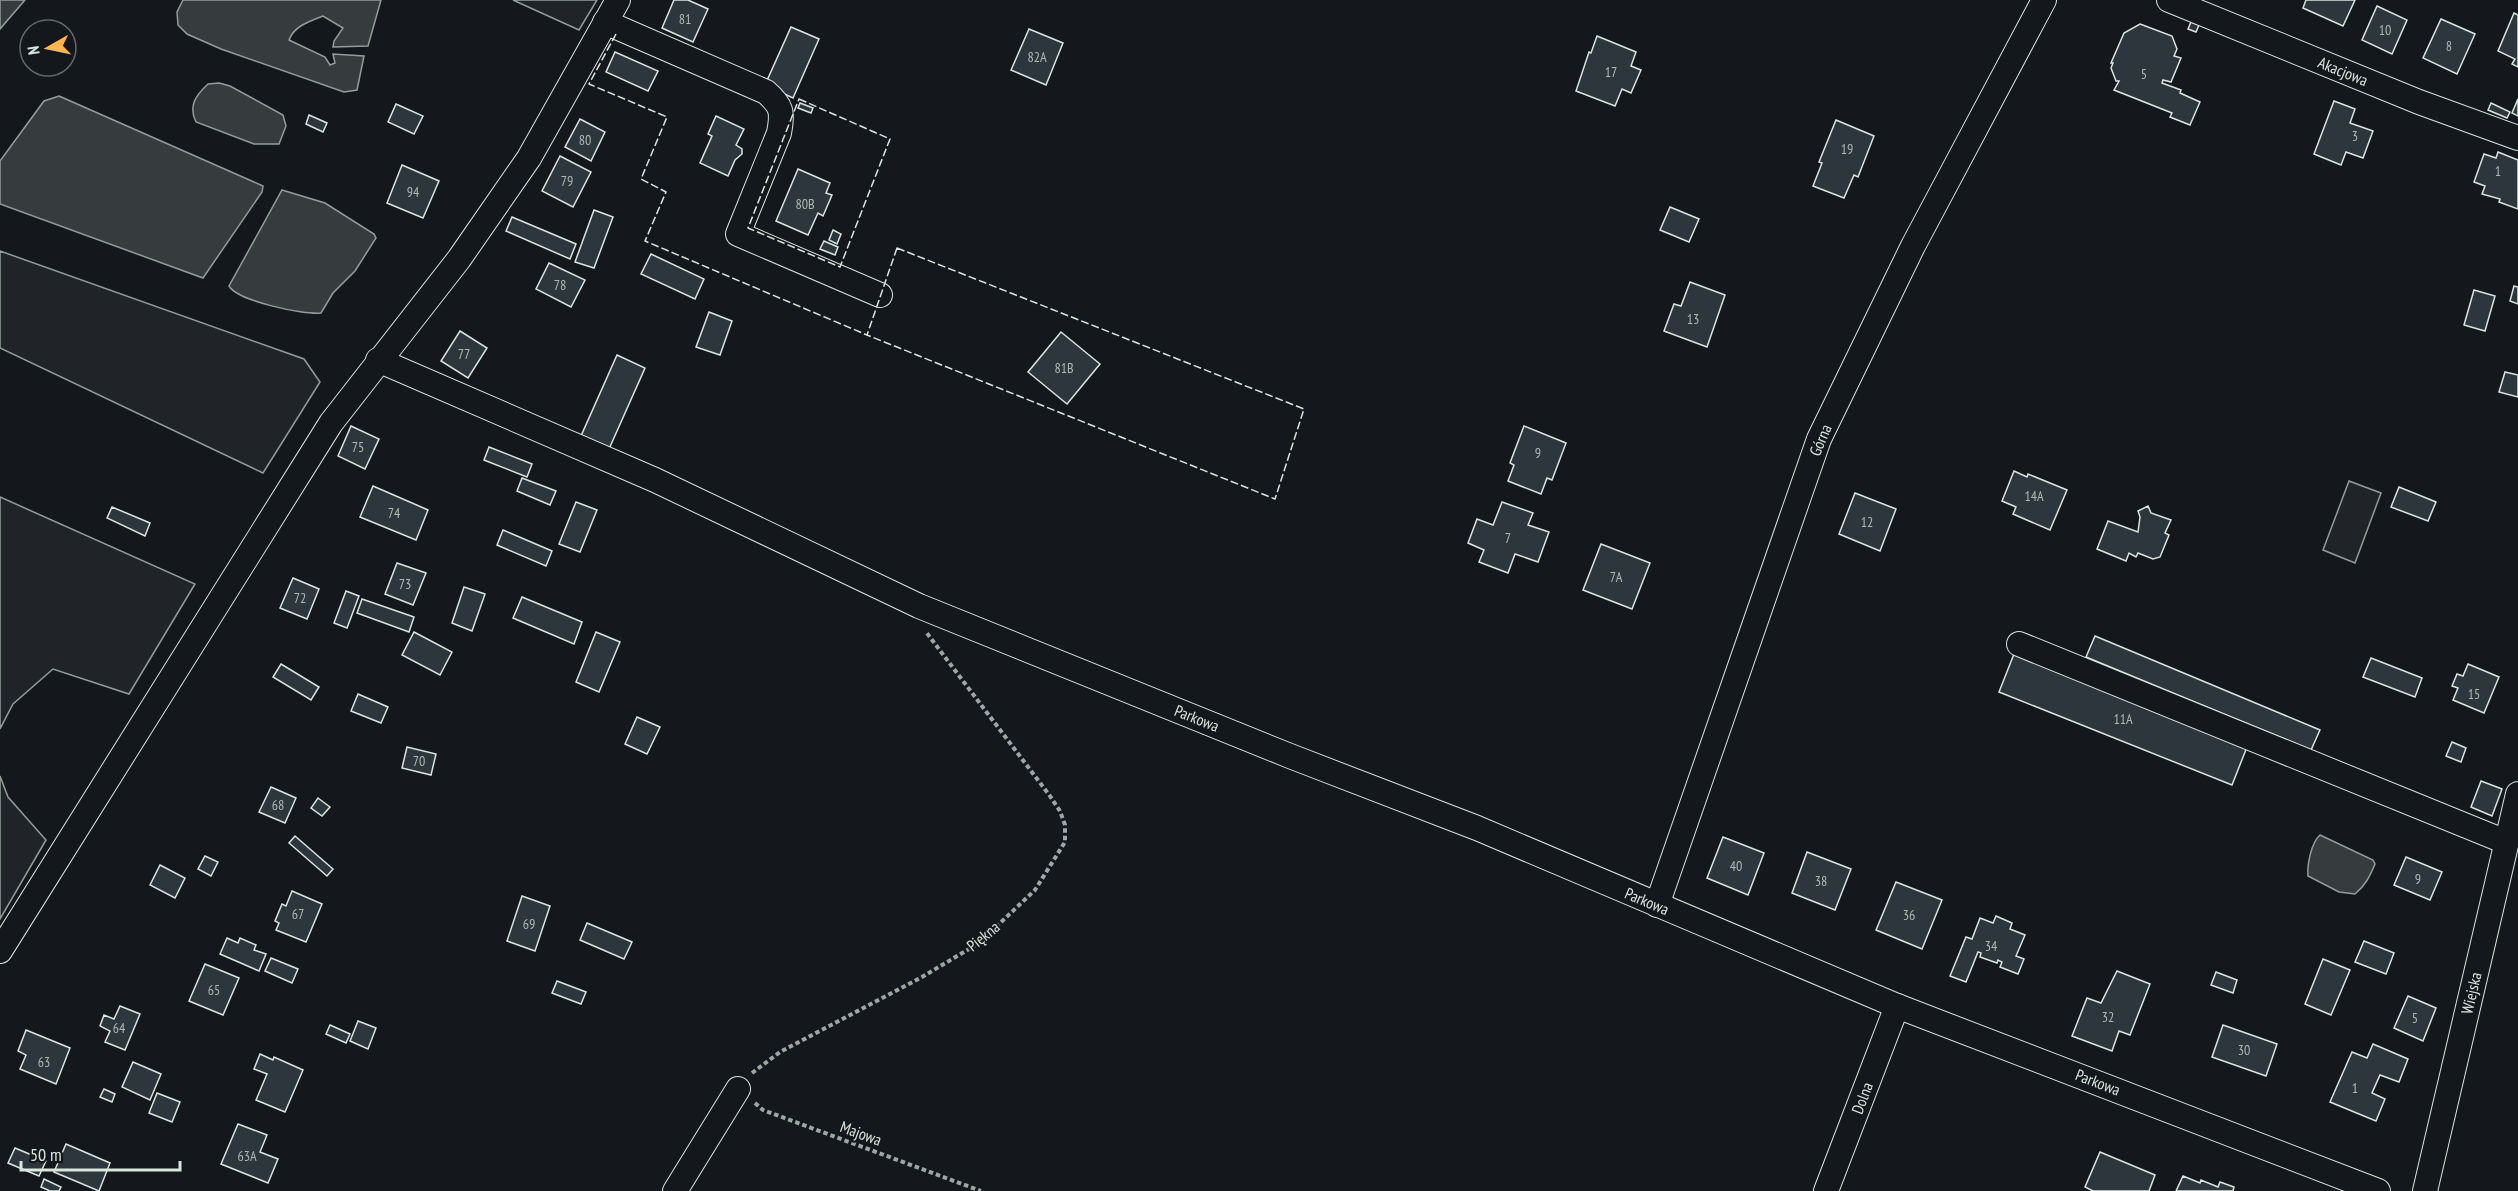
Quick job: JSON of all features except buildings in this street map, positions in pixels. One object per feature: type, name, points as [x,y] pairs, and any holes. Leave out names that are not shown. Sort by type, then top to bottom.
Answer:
[{"type":"street","points":[[0,951],[319,442],[378,360],[459,260],[529,158],[618,0]]},
{"type":"street","name":"Górna","points":[[1657,905],[1819,439],[1913,246],[2044,0]]},
{"type":"street","name":"Akacjowa","points":[[2169,0],[2419,102],[2518,138]]},
{"type":"street","points":[[605,22],[766,92],[777,102],[782,117],[779,133],[738,234],[880,295]]},
{"type":"street","name":"Parkowa","points":[[378,360],[655,480],[918,606],[1290,756],[1477,828],[1897,1006],[2378,1191]]},
{"type":"street","points":[[2019,644],[2506,842]]},
{"type":"street","name":"Wiejska","points":[[2425,1191],[2518,794]]},
{"type":"street","name":"Dolna","points":[[1826,1191],[1897,1006]]},
{"type":"street","points":[[675,1191],[738,1089]]},
{"type":"path","name":"Piękna","points":[[738,1089],[761,1065],[780,1052],[922,977],[979,943],[1035,890],[1058,858],[1065,842],[1065,825],[1060,811],[927,635],[920,619],[918,606]]},
{"type":"path","name":"Majowa","points":[[738,1089],[764,1110],[981,1191]]},
{"type":"shaded area","points":[[0,0],[25,0],[0,29]]},
{"type":"shaded area","points":[[183,0],[381,0],[368,46],[333,47],[334,41],[343,28],[323,16],[308,22],[291,35],[289,40],[325,57],[330,65],[335,63],[333,54],[364,56],[357,90],[344,92],[221,49],[187,34],[178,25],[177,12]]},
{"type":"shaded area","points":[[513,0],[597,0],[579,30]]},
{"type":"shaded area","points":[[219,83],[230,86],[283,115],[286,126],[279,144],[254,144],[196,122],[193,111],[194,101],[208,84]]},
{"type":"shaded area","points":[[59,96],[263,186],[262,192],[203,278],[0,204],[0,161],[44,101]]},
{"type":"shaded area","points":[[282,190],[325,203],[374,234],[376,238],[355,271],[333,293],[321,313],[300,312],[257,302],[235,292],[229,286]]},
{"type":"shaded area","points":[[0,251],[304,359],[320,382],[263,473],[0,348]]},
{"type":"shaded area","points":[[2349,481],[2381,493],[2355,563],[2323,550]]},
{"type":"shaded area","points":[[0,497],[195,584],[129,694],[53,669],[13,704],[0,729]]},
{"type":"shaded area","points":[[0,776],[8,797],[46,840],[0,919]]},
{"type":"shaded area","points":[[2320,835],[2373,860],[2375,864],[2369,877],[2355,894],[2339,892],[2308,876],[2310,854]]},
{"type":"fence","points":[[616,34],[589,84],[667,117],[641,179],[666,192],[645,241],[867,335]]},
{"type":"fence","points":[[799,99],[890,139],[840,267],[748,228],[799,99]]},
{"type":"fence","points":[[897,248],[1304,409],[1275,499],[867,335],[897,248]]}]
